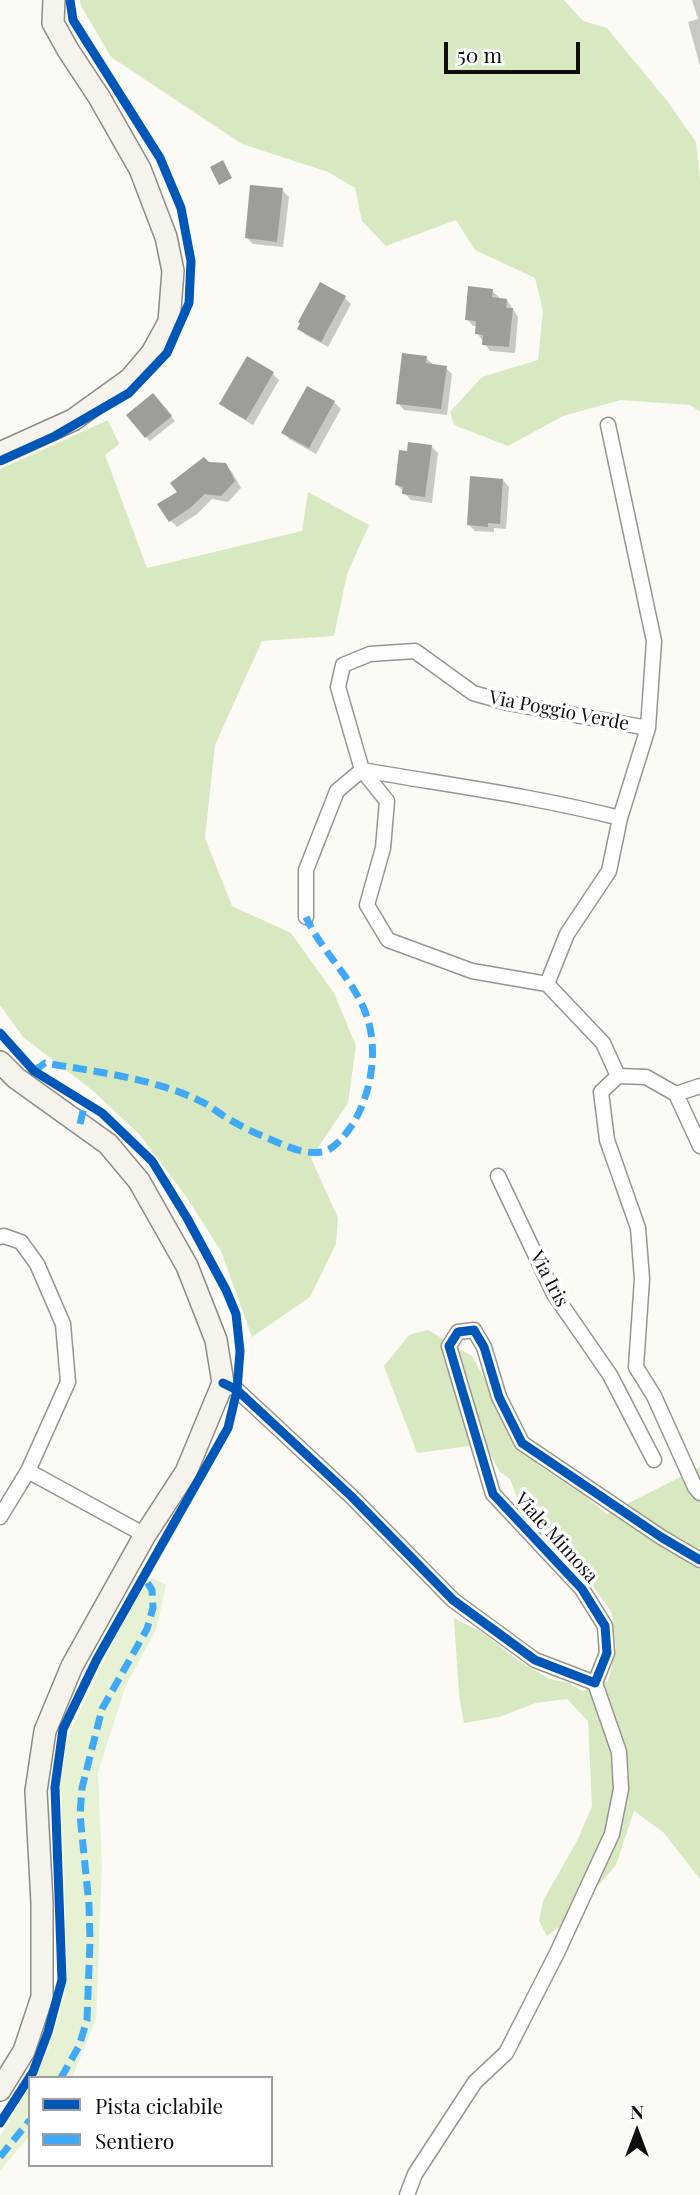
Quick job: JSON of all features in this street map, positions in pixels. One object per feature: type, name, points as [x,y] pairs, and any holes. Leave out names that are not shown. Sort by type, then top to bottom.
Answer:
[{"type":"street","points":[[0,453],[73,420],[130,379],[152,353],[169,322],[173,271],[166,237],[141,169],[53,23],[54,0]]},
{"type":"street","name":"Via Poggio Verde","points":[[608,425],[654,641],[648,728],[620,817],[609,871],[568,934],[547,984],[472,971],[388,940],[367,905],[383,848],[387,801],[362,770],[338,687],[343,665],[370,654],[415,651],[473,693],[508,703],[648,728]]},
{"type":"street","points":[[306,917],[306,870],[337,791],[362,770],[472,787],[620,817]]},
{"type":"street","points":[[547,984],[603,1042],[618,1076]]},
{"type":"street","points":[[0,1062],[16,1078],[108,1144],[139,1181],[187,1266],[216,1340],[223,1383],[186,1472],[145,1535],[72,1665],[46,1731],[36,1791],[43,1903],[43,1997],[24,2051],[0,2090]]},
{"type":"street","points":[[700,1146],[676,1094],[646,1077],[618,1076],[601,1092],[607,1140],[638,1228],[642,1279],[636,1367],[654,1396],[695,1488],[700,1493]]},
{"type":"street","points":[[676,1094],[700,1086]]},
{"type":"street","name":"Via Iris","points":[[498,1176],[554,1294],[610,1375],[654,1460]]},
{"type":"street","points":[[0,1237],[21,1242],[37,1264],[63,1324],[68,1382],[28,1471],[0,1517]]},
{"type":"street","name":"Viale Mimosa","points":[[595,1683],[607,1653],[605,1626],[582,1589],[493,1494],[449,1346],[458,1332],[474,1330],[484,1347],[499,1397],[522,1443],[661,1537],[700,1560]]},
{"type":"street","points":[[610,1375],[636,1367]]},
{"type":"street","points":[[223,1383],[237,1390],[351,1496],[453,1600],[535,1660],[595,1683],[619,1752],[621,1789],[612,1834],[556,1953],[506,2053],[475,2082],[415,2174],[407,2195]]},
{"type":"street","points":[[28,1471],[145,1535]]},
{"type":"green space","points":[[80,0],[564,0],[583,21],[607,28],[668,102],[696,142],[700,180],[700,412],[690,405],[621,400],[563,416],[508,446],[454,425],[450,412],[482,377],[538,360],[543,311],[535,278],[475,250],[456,220],[386,246],[362,221],[355,188],[328,172],[242,144],[111,57]]},
{"type":"green space","points":[[108,420],[119,444],[105,455],[147,568],[302,531],[308,492],[369,525],[347,574],[334,636],[262,641],[215,745],[205,838],[232,906],[291,933],[334,993],[356,1046],[348,1103],[311,1158],[338,1218],[336,1244],[310,1297],[252,1337],[221,1251],[185,1195],[140,1135],[92,1090],[23,1037],[0,1005],[0,469]]},
{"type":"green space","points":[[428,1330],[472,1356],[487,1383],[513,1444],[607,1514],[700,1467],[700,1879],[663,1832],[634,1811],[616,1865],[598,1886],[576,1897],[562,1925],[547,1936],[539,1921],[543,1901],[578,1839],[592,1806],[588,1721],[567,1699],[536,1703],[499,1717],[464,1723],[459,1695],[454,1618],[482,1632],[519,1661],[550,1679],[569,1683],[582,1691],[608,1681],[616,1649],[612,1613],[590,1582],[522,1511],[510,1479],[500,1472],[484,1444],[417,1453],[384,1366],[409,1335]]},
{"type":"green space","points":[[152,1578],[166,1585],[156,1630],[126,1685],[98,1772],[102,1865],[96,2019],[73,2076],[36,2076],[50,2046],[64,1999],[67,1958],[61,1782],[68,1736],[121,1626]]},
{"type":"green space","points":[[28,2089],[28,2137],[0,2171],[0,2136]]},
{"type":"building","points":[[223,160],[232,178],[219,185],[210,167]]},
{"type":"building","points":[[250,185],[283,188],[277,242],[245,238]]},
{"type":"building","points":[[320,282],[346,296],[321,342],[297,329],[300,323],[298,322]]},
{"type":"building","points":[[468,286],[493,289],[492,297],[507,299],[506,308],[513,308],[509,347],[482,345],[483,335],[475,334],[476,321],[465,320]]},
{"type":"building","points":[[402,353],[427,356],[426,363],[447,366],[441,409],[396,404]]},
{"type":"building","points":[[247,356],[274,372],[246,420],[219,404]]},
{"type":"building","points":[[307,386],[335,401],[309,448],[281,433]]},
{"type":"building","points":[[153,393],[172,416],[145,438],[126,415]]},
{"type":"building","points":[[408,442],[432,445],[425,497],[402,494],[403,487],[395,485],[399,450],[407,451]]},
{"type":"building","points":[[204,457],[209,462],[226,463],[235,481],[221,496],[205,494],[169,522],[157,504],[177,492],[170,483]]},
{"type":"building","points":[[470,476],[503,479],[500,524],[488,523],[488,527],[467,525]]},
{"type":"marked path","points":[[34,1071],[45,1063],[144,1081],[183,1093],[246,1128],[292,1148],[314,1153],[330,1149],[341,1140],[360,1111],[370,1080],[371,1032],[355,991],[306,917]]},
{"type":"marked path","points":[[80,1124],[85,1103]]},
{"type":"marked path","points":[[62,2076],[79,2046],[87,2020],[90,1941],[80,1815],[82,1788],[102,1709],[147,1629],[153,1608],[152,1590],[144,1577]]},
{"type":"marked path","points":[[0,2157],[28,2122]]},
{"type":"cycle path","points":[[0,461],[55,436],[129,393],[167,353],[189,303],[191,261],[181,208],[160,158],[73,20],[70,0]]},
{"type":"cycle path","points":[[0,1033],[34,1071],[102,1113],[152,1161],[226,1290],[236,1314],[240,1351],[237,1390],[228,1428],[97,1659],[63,1729],[55,1787],[62,1980],[48,2032],[30,2076]]},
{"type":"cycle path","points":[[223,1383],[237,1390],[351,1496],[453,1600],[535,1660],[595,1683],[607,1653],[605,1626],[582,1589],[493,1494],[449,1346],[458,1332],[474,1330],[484,1347],[499,1397],[522,1443],[661,1537],[700,1560]]},
{"type":"cycle path","points":[[0,2123],[28,2080]]}]
